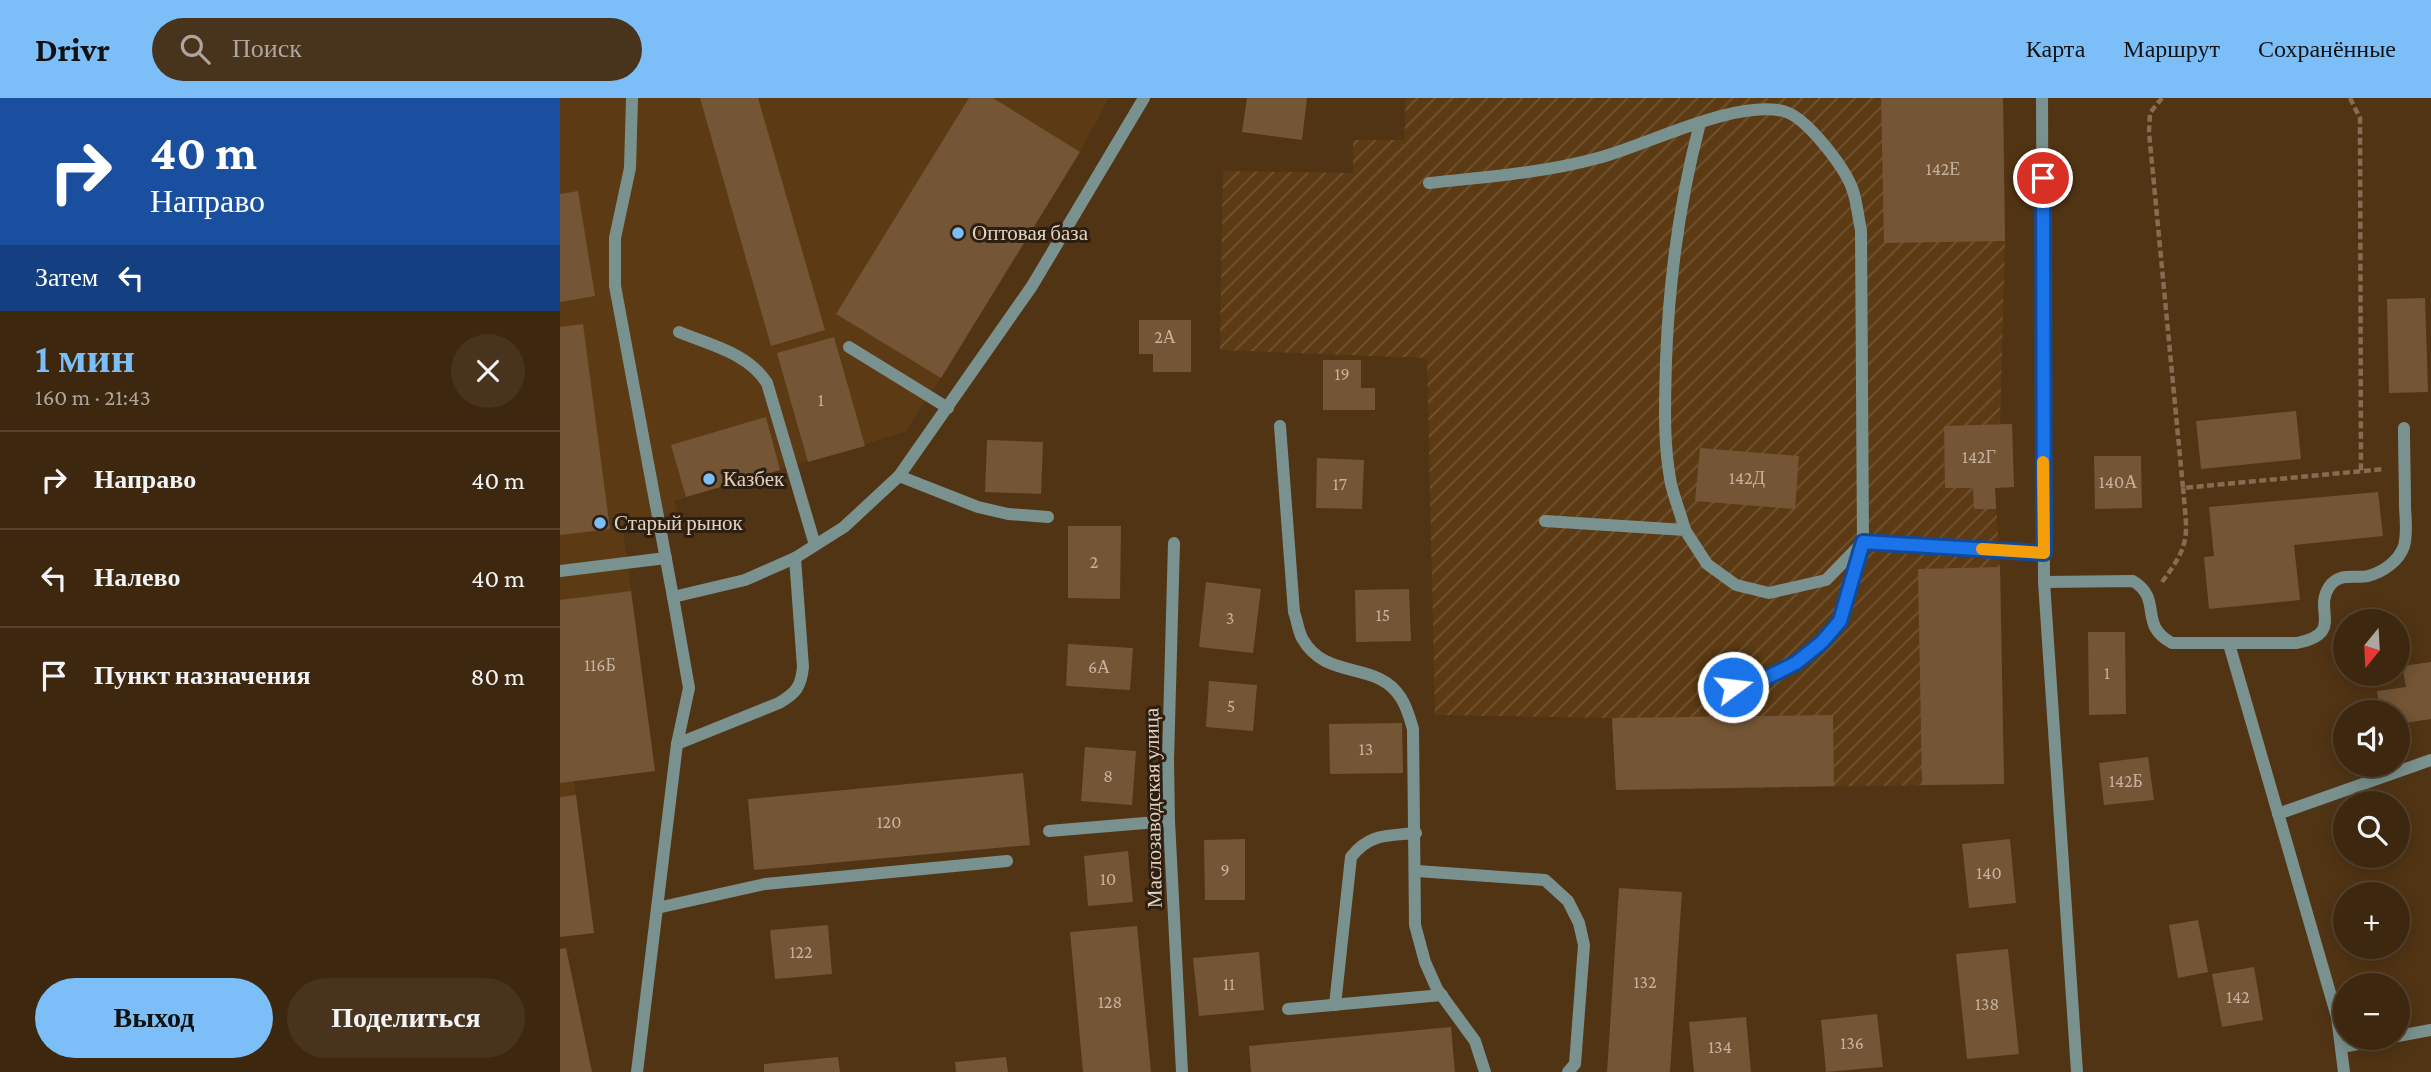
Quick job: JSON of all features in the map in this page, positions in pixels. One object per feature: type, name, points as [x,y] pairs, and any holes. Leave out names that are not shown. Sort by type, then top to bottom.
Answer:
[{"type":"street","points":[[632,98],[630,168],[615,238],[615,285],[689,688],[677,744],[637,1072]]},
{"type":"street","points":[[673,597],[745,580],[795,558],[844,527],[899,475],[1032,286],[1144,98]]},
{"type":"street","points":[[2042,98],[2044,582],[2077,1072]]},
{"type":"street","points":[[1430,183],[1553,169],[1601,158],[1700,123],[1734,114],[1784,111],[1819,136],[1852,188],[1861,230],[1863,542],[1840,621],[1822,642],[1796,663],[1768,677],[1733,687]]},
{"type":"street","points":[[1700,123],[1688,169],[1672,259],[1664,420],[1672,484],[1685,530],[1707,564],[1736,585],[1769,593],[1826,580],[1863,542],[2044,553]]},
{"type":"street","points":[[679,332],[741,358],[763,377],[772,397],[815,545]]},
{"type":"street","points":[[849,347],[948,408]]},
{"type":"street","points":[[1280,426],[1294,612],[1302,638],[1314,653],[1333,666],[1366,672],[1389,685],[1401,698],[1413,729],[1415,925],[1425,962],[1442,995],[1475,1041],[1485,1072]]},
{"type":"street","points":[[2044,582],[2133,581],[2144,588],[2150,598],[2153,626],[2162,638],[2172,643],[2297,643],[2313,640],[2326,621],[2325,599],[2328,588],[2335,580],[2344,576],[2368,576],[2392,564],[2404,546],[2404,428]]},
{"type":"street","points":[[899,475],[978,507],[1008,514],[1048,517]]},
{"type":"street","points":[[1545,522],[1685,530]]},
{"type":"street","name":"Маслозаводская улица","points":[[1174,543],[1168,760],[1182,1072]]},
{"type":"street","points":[[560,571],[666,558]]},
{"type":"street","points":[[677,744],[779,703],[795,694],[802,683],[795,558]]},
{"type":"street","points":[[2229,643],[2333,1003]]},
{"type":"street","points":[[2278,814],[2431,760]]},
{"type":"street","points":[[1049,831],[1169,821]]},
{"type":"street","points":[[1335,1005],[1351,857],[1362,844],[1377,837],[1416,834]]},
{"type":"street","points":[[657,908],[765,884],[1007,862]]},
{"type":"street","points":[[1416,871],[1545,880],[1568,901],[1580,923],[1584,945],[1576,1064],[1568,1072]]},
{"type":"street","points":[[1288,1009],[1442,995]]},
{"type":"street","points":[[2410,1034],[2431,1030]]},
{"type":"street","points":[[2342,1050],[2344,1072]]},
{"type":"path","points":[[2150,598],[2184,550],[2187,537],[2149,132],[2150,113],[2162,98]]},
{"type":"path","points":[[2350,98],[2360,118],[2361,471]]},
{"type":"path","points":[[2183,488],[2405,467]]},
{"type":"shaded area","name":"Старый рынок","points":[[560,98],[1109,98],[1080,152],[905,432],[674,501],[678,511],[623,530],[655,771],[574,781],[594,933],[560,937]]},
{"type":"shaded area","points":[[1406,98],[2003,98],[2005,241],[2000,424],[2012,424],[2014,487],[1995,488],[2000,567],[2004,784],[1616,790],[1612,718],[1435,715],[1427,358],[1220,350],[1223,171],[1353,173],[1353,140],[1404,140]]},
{"type":"building","points":[[700,98],[758,98],[825,330],[771,346]]},
{"type":"building","name":"Оптовая база","points":[[969,98],[993,98],[1080,152],[941,378],[836,314]]},
{"type":"building","points":[[1247,98],[1307,98],[1302,140],[1242,132]]},
{"type":"building","points":[[1881,98],[2003,98],[2005,241],[1884,243]]},
{"type":"building","points":[[578,191],[595,296],[560,302],[560,194]]},
{"type":"building","points":[[2425,298],[2428,392],[2389,393],[2387,299]]},
{"type":"building","points":[[1139,320],[1191,320],[1191,372],[1153,372],[1153,354],[1139,354]]},
{"type":"building","points":[[583,324],[610,529],[560,535],[560,327]]},
{"type":"building","points":[[834,337],[865,446],[808,462],[777,353]]},
{"type":"building","points":[[1323,360],[1361,360],[1361,388],[1375,388],[1375,410],[1323,410]]},
{"type":"building","points":[[2296,411],[2301,459],[2201,469],[2196,421]]},
{"type":"building","points":[[766,417],[780,470],[686,497],[671,445]]},
{"type":"building","points":[[2012,424],[2014,487],[1995,488],[1996,509],[1974,509],[1973,488],[1945,488],[1944,426]]},
{"type":"building","points":[[987,440],[1043,442],[1041,494],[985,492]]},
{"type":"building","points":[[1700,448],[1799,456],[1795,509],[1695,501]]},
{"type":"building","points":[[2094,456],[2141,456],[2142,508],[2095,509]]},
{"type":"building","points":[[1317,458],[1364,460],[1362,509],[1316,508]]},
{"type":"building","points":[[2378,492],[2383,536],[2294,545],[2300,600],[2209,609],[2204,557],[2214,556],[2209,507]]},
{"type":"building","points":[[1068,526],[1121,526],[1120,599],[1068,598]]},
{"type":"building","points":[[2000,567],[2004,784],[1922,785],[1918,569]]},
{"type":"building","points":[[1206,582],[1261,589],[1253,653],[1199,647]]},
{"type":"building","points":[[1409,589],[1411,641],[1356,642],[1355,590]]},
{"type":"building","points":[[631,591],[655,771],[560,783],[560,600]]},
{"type":"building","points":[[2088,632],[2125,632],[2126,714],[2089,715]]},
{"type":"building","points":[[1068,644],[1133,648],[1130,690],[1066,686]]},
{"type":"building","points":[[2431,662],[2431,719],[2410,722],[2410,700],[2378,700],[2377,691],[2410,686],[2410,665]]},
{"type":"building","points":[[1209,681],[1257,685],[1253,731],[1206,727]]},
{"type":"building","points":[[1833,715],[1834,786],[1616,790],[1612,718]]},
{"type":"building","points":[[1402,723],[1403,773],[1330,774],[1329,724]]},
{"type":"building","points":[[1085,747],[1136,751],[1132,805],[1081,801]]},
{"type":"building","points":[[2148,757],[2154,800],[2104,805],[2099,763]]},
{"type":"building","points":[[1023,773],[1030,845],[754,870],[748,799]]},
{"type":"building","points":[[576,795],[594,933],[560,937],[560,797]]},
{"type":"building","points":[[1245,839],[1245,900],[1205,900],[1204,840]]},
{"type":"building","points":[[2010,839],[2016,903],[1969,908],[1962,844]]},
{"type":"building","points":[[1128,851],[1133,902],[1088,906],[1084,856]]},
{"type":"building","points":[[1619,888],[1682,892],[1670,1072],[1607,1072]]},
{"type":"building","points":[[2198,920],[2208,972],[2178,978],[2169,925]]},
{"type":"building","points":[[828,925],[832,974],[775,979],[770,930]]},
{"type":"building","points":[[1137,926],[1151,1072],[1083,1072],[1070,932]]},
{"type":"building","points":[[566,948],[592,1072],[560,1072],[560,949]]},
{"type":"building","points":[[2008,949],[2019,1054],[1967,1059],[1956,954]]},
{"type":"building","points":[[1259,952],[1264,1010],[1199,1016],[1193,958]]},
{"type":"building","points":[[2254,967],[2263,1020],[2222,1027],[2212,974]]},
{"type":"building","points":[[1877,1014],[1883,1067],[1826,1072],[1821,1020]]},
{"type":"building","points":[[1746,1017],[1751,1072],[1694,1072],[1689,1022]]},
{"type":"building","points":[[1451,1027],[1455,1072],[1251,1072],[1249,1046]]},
{"type":"building","points":[[838,1057],[840,1072],[764,1072],[764,1064]]},
{"type":"building","points":[[1006,1057],[1008,1072],[956,1072],[955,1062]]},
{"type":"slow traffic","points":[[1982,549],[2044,553],[2043,462]]},
{"type":"place","name":"Оптовая база","points":[[958,233]]},
{"type":"place","name":"Казбек","points":[[709,479]]},
{"type":"place","name":"Старый рынок","points":[[600,523]]},
{"type":"route","points":[[1733,687],[1768,677],[1796,663],[1822,642],[1840,621],[1863,542],[2044,553],[2043,178]]}]
